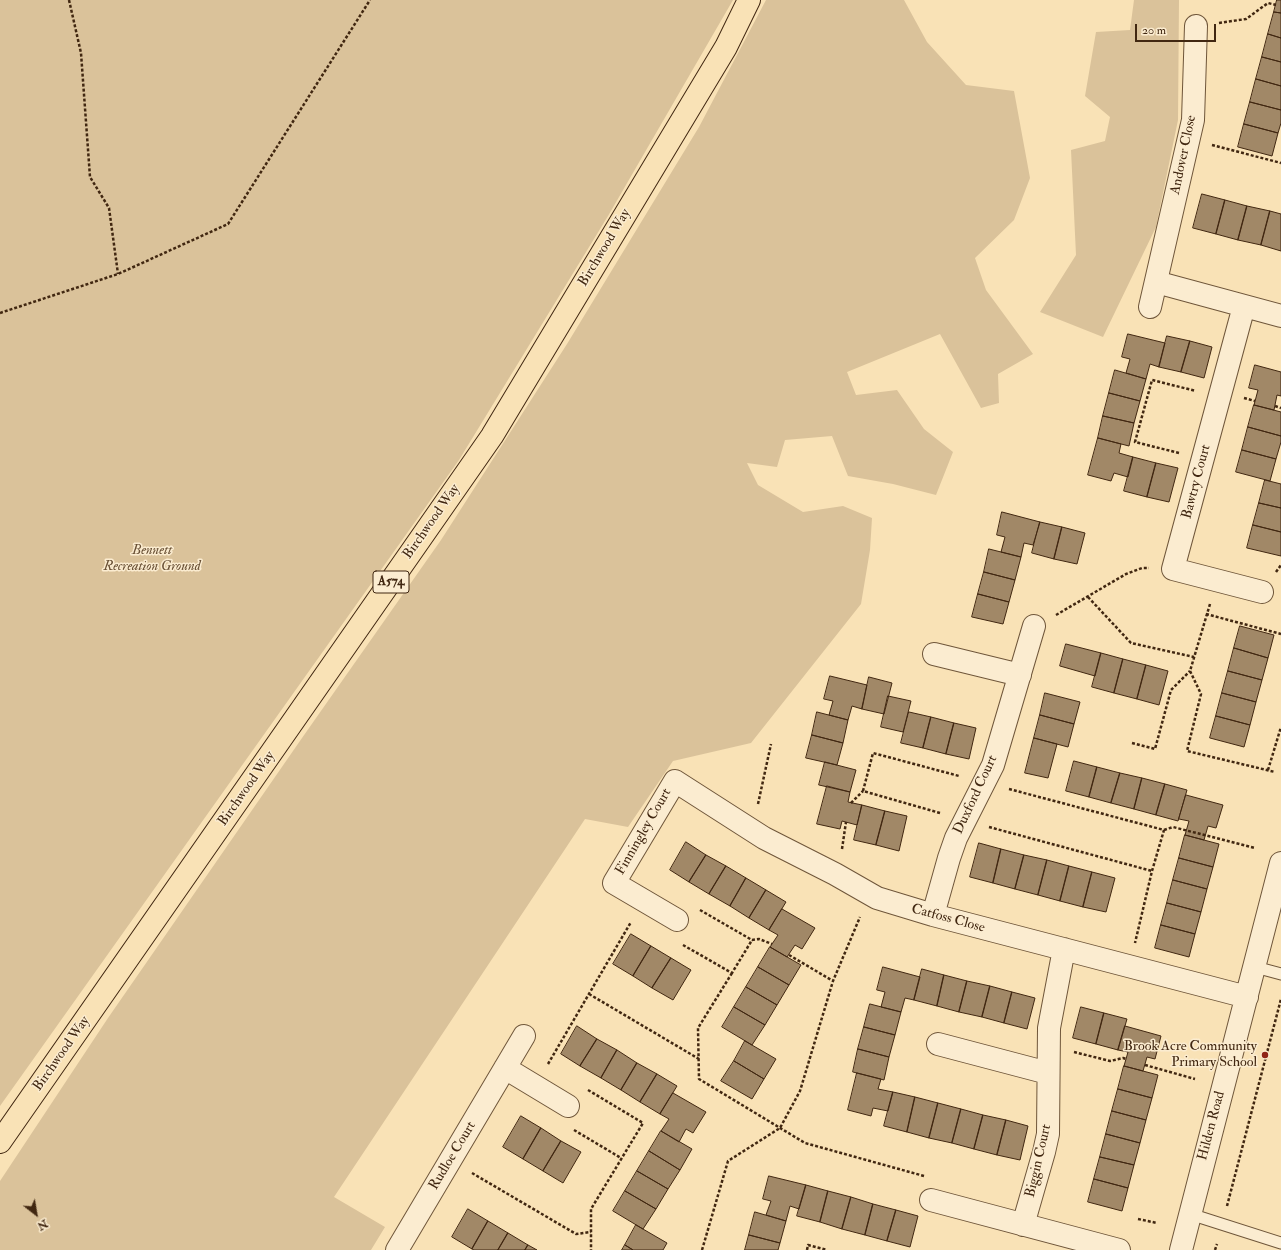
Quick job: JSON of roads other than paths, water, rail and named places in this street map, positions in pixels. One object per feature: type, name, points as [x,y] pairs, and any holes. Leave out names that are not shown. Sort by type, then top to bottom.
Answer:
[{"type":"main road","name":"Birchwood Way","points":[[0,1142],[492,436],[726,47],[749,0]]},
{"type":"street","name":"Andover Close","points":[[1150,307],[1193,120],[1196,26]]},
{"type":"street","points":[[1156,282],[1281,316]]},
{"type":"street","name":"Bawtry Court","points":[[1244,306],[1173,569],[1262,592]]},
{"type":"street","name":"Duxford Court","points":[[933,916],[956,838],[985,782],[1000,744],[1034,626]]},
{"type":"street","points":[[934,654],[1020,675]]},
{"type":"street","name":"Catfoss Close","points":[[675,781],[764,838],[835,874],[877,898],[933,916],[1246,997]]},
{"type":"street","name":"Finningley Court","points":[[675,781],[614,883],[677,920]]},
{"type":"street","name":"Hilden Road","points":[[1181,1250],[1281,863]]},
{"type":"street","name":"Biggin Court","points":[[1022,1225],[1048,1134],[1048,1046],[1050,1021],[1064,949]]},
{"type":"street","name":"Rudloe Court","points":[[403,1248],[450,1160],[524,1036]]},
{"type":"street","points":[[938,1044],[1048,1073]]},
{"type":"street","points":[[505,1068],[568,1106]]},
{"type":"street","points":[[931,1200],[1119,1250]]},
{"type":"lane","points":[[1254,967],[1281,974]]},
{"type":"lane","points":[[1190,1214],[1281,1243]]},
{"type":"place","name":"Brook Acre Community Primary School","points":[[1265,1055]]},
{"type":"park label","name":"Bennett Recreation Ground","points":[[152,560]]}]
